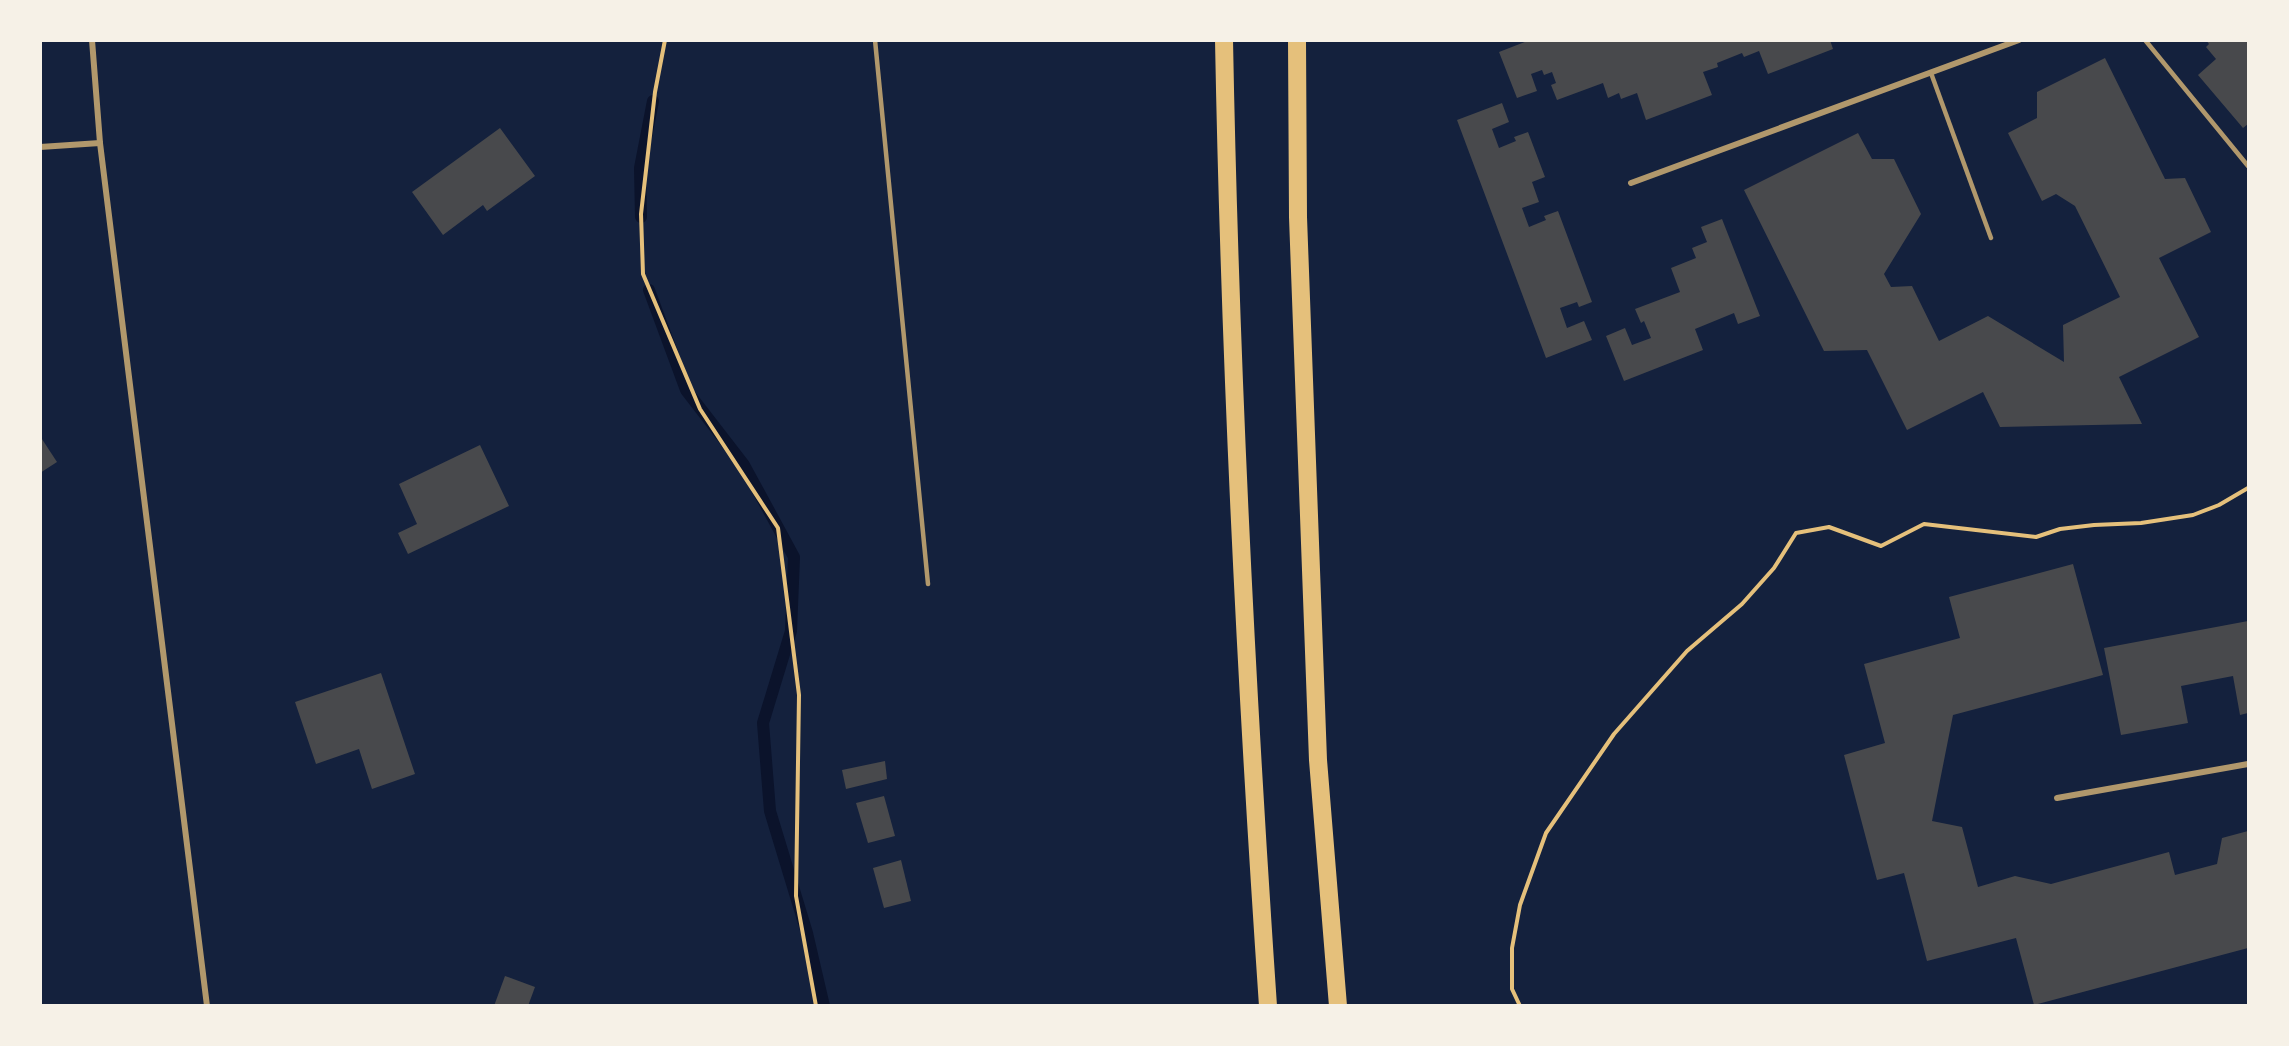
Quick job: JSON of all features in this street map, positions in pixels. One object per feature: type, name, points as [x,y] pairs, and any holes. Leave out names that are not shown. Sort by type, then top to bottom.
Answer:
[{"type":"highway","points":[[1224,40],[1227,218],[1251,752],[1268,1005]]},
{"type":"highway","points":[[1297,40],[1298,217],[1318,760],[1338,1005]]},
{"type":"street","points":[[92,40],[100,143],[207,1005]]},
{"type":"street","points":[[1631,183],[2019,40]]},
{"type":"street","points":[[40,147],[100,143]]},
{"type":"street","points":[[2057,798],[2248,764]]},
{"type":"lane","points":[[875,40],[928,584]]},
{"type":"lane","points":[[2145,40],[2248,166]]},
{"type":"lane","points":[[1931,73],[1991,238]]},
{"type":"path","points":[[665,40],[655,92],[641,213],[643,274],[700,409],[778,528],[799,695],[796,896],[816,1005]]},
{"type":"path","points":[[1520,1005],[1512,989],[1512,948],[1520,905],[1546,832],[1614,734],[1687,651],[1742,604],[1774,568],[1796,533],[1830,527],[1881,546],[1924,524],[2036,537],[2060,529],[2141,523],[2193,515],[2219,505],[2248,488]]},
{"type":"building","points":[[1530,40],[1587,40],[1587,42],[1592,40],[1830,40],[1833,49],[1768,74],[1759,51],[1744,57],[1742,53],[1717,63],[1718,67],[1703,72],[1712,95],[1646,120],[1637,93],[1621,99],[1619,93],[1608,98],[1603,83],[1557,100],[1551,85],[1556,83],[1552,72],[1544,75],[1542,70],[1531,74],[1537,91],[1517,98],[1499,52]]},
{"type":"building","points":[[2206,40],[2248,40],[2248,124],[2243,128],[2198,75],[2216,59],[2206,47],[2209,44]]},
{"type":"building","points":[[2105,58],[2165,179],[2185,178],[2211,232],[2159,258],[2199,337],[2119,377],[2142,424],[2000,427],[1983,392],[1907,430],[1867,350],[1824,351],[1744,190],[1858,133],[1872,159],[1894,159],[1921,214],[1884,274],[1891,287],[1912,286],[1939,341],[1988,316],[2064,362],[2063,325],[2120,297],[2075,206],[2056,194],[2042,201],[2008,133],[2037,118],[2037,92]]},
{"type":"building","points":[[1502,103],[1509,122],[1492,129],[1499,148],[1516,141],[1514,137],[1528,132],[1545,177],[1532,182],[1539,202],[1522,208],[1529,227],[1546,220],[1544,216],[1558,211],[1592,302],[1579,307],[1577,302],[1560,308],[1567,328],[1584,321],[1592,340],[1546,358],[1457,120]]},
{"type":"building","points":[[500,128],[535,176],[487,211],[483,205],[443,235],[412,192]]},
{"type":"building","points":[[1722,219],[1760,316],[1738,324],[1734,313],[1695,329],[1703,350],[1624,381],[1606,336],[1625,328],[1632,345],[1651,338],[1644,321],[1641,323],[1635,309],[1680,292],[1671,268],[1696,258],[1692,248],[1707,242],[1701,227]]},
{"type":"building","points":[[40,436],[57,462],[40,473]]},
{"type":"building","points":[[480,445],[509,506],[408,554],[398,533],[417,524],[399,484]]},
{"type":"building","points":[[2073,564],[2103,675],[1953,715],[1932,821],[1962,827],[1978,887],[2015,876],[2051,884],[2169,852],[2175,875],[2217,864],[2222,838],[2248,831],[2248,948],[2034,1005],[2016,938],[1927,961],[1904,873],[1877,880],[1844,755],[1885,743],[1864,664],[1960,638],[1949,597]]},
{"type":"building","points":[[2248,621],[2248,713],[2240,715],[2233,676],[2181,686],[2188,723],[2121,735],[2104,648]]},
{"type":"building","points":[[381,673],[415,774],[372,789],[359,749],[316,764],[295,702]]},
{"type":"building","points":[[885,761],[887,779],[846,789],[842,770]]},
{"type":"building","points":[[884,796],[895,836],[868,843],[856,803]]},
{"type":"building","points":[[901,860],[911,901],[884,908],[873,868]]},
{"type":"building","points":[[505,976],[535,987],[528,1006],[494,1006]]},
{"type":"waterway","points":[[641,217],[640,168],[653,101]]},
{"type":"waterway","points":[[649,290],[686,390],[744,465],[794,557],[791,631],[763,723],[770,811],[807,933],[824,1006]]}]
